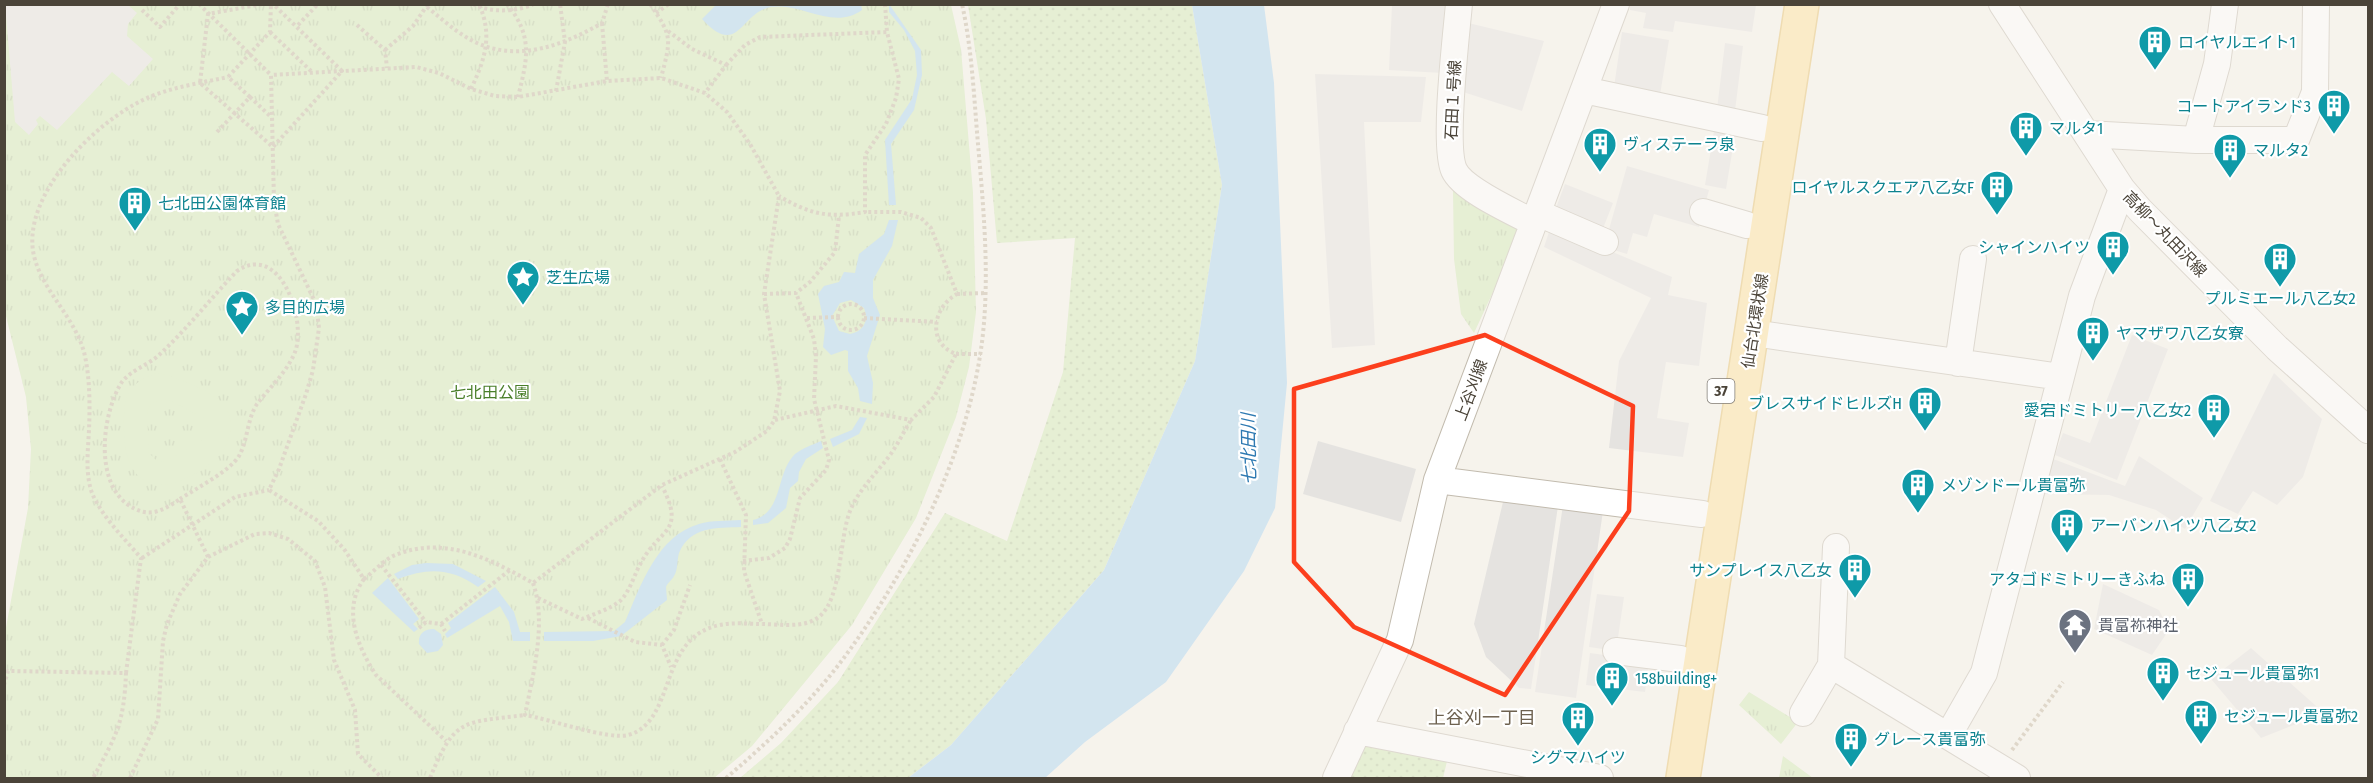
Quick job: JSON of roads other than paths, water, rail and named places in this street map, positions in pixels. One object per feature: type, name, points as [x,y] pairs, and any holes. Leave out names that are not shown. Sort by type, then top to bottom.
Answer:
[{"type":"main road","name":"仙台北環状線","points":[[1663,778],[1781,4]]},
{"type":"main road","name":"仙台北環状線","points":[[1683,778],[1802,4]]},
{"type":"street","name":"石田１号線","points":[[1459,4],[1450,138],[1454,171],[1476,192],[1536,218],[1605,242]]},
{"type":"street","name":"上谷刈線","points":[[1336,778],[1400,640],[1437,480],[1616,4]]},
{"type":"street","name":"高柳～丸田沢線","points":[[2002,4],[2122,189],[2140,210],[2277,348],[2368,430]]},
{"type":"street","points":[[2196,140],[2217,64],[2225,4]]},
{"type":"street","points":[[2087,134],[2196,140],[2296,140],[2315,92],[2316,4]]},
{"type":"street","points":[[1584,90],[1762,128]]},
{"type":"street","points":[[1948,736],[1984,673],[2082,296],[2122,189]]},
{"type":"street","points":[[1703,212],[1747,225]]},
{"type":"street","points":[[1958,363],[1973,259]]},
{"type":"street","points":[[1753,333],[2061,377]]},
{"type":"street","points":[[1437,480],[1702,514]]},
{"type":"street","points":[[1803,713],[1831,665],[1836,547]]},
{"type":"street","points":[[1616,651],[1680,659]]},
{"type":"street","points":[[1831,665],[2008,773]]},
{"type":"street","points":[[1357,731],[1600,778]]},
{"type":"water","points":[[861,4],[862,10],[851,16],[840,18],[794,8],[771,7],[752,17],[739,30],[724,35],[714,30],[702,19],[716,5]]},
{"type":"water","points":[[889,4],[921,50],[922,75],[914,110],[891,144],[896,205],[889,205],[885,140],[912,99],[917,75],[915,51],[904,30],[889,12]]},
{"type":"water","name":"七北田川","points":[[1192,5],[1264,5],[1274,83],[1287,383],[1275,508],[1244,571],[1166,682],[1085,742],[1045,778],[908,778],[951,745],[1104,570],[1195,361],[1222,185]]},
{"type":"water","points":[[889,220],[898,220],[892,246],[873,280],[873,298],[880,315],[867,356],[873,383],[872,404],[860,401],[858,388],[848,371],[848,351],[831,355],[823,347],[825,329],[818,294],[824,286],[839,282],[844,272],[855,273],[859,254],[884,234]],"holes":[[[851,300],[864,308],[866,317],[862,328],[850,334],[839,331],[832,316],[840,303]]]},
{"type":"water","points":[[860,417],[867,418],[859,434],[833,447],[830,439],[852,430]]},
{"type":"water","points":[[821,441],[823,448],[806,459],[799,472],[798,481],[790,488],[786,508],[768,523],[753,525],[753,520],[763,516],[775,501],[784,472],[795,454]]},
{"type":"water","points":[[741,520],[741,527],[705,530],[690,538],[679,553],[675,574],[666,587],[667,600],[621,636],[593,641],[544,641],[544,632],[614,631],[625,622],[644,578],[661,551],[672,539],[684,530],[699,524]]},
{"type":"water","points":[[453,564],[486,581],[478,587],[459,576],[440,571],[419,573],[398,579],[394,574],[412,565]]},
{"type":"water","points":[[388,578],[419,619],[413,624],[418,629],[414,632],[372,593]]},
{"type":"water","points":[[495,587],[514,612],[520,632],[530,632],[530,641],[513,641],[509,622],[500,606],[447,638],[445,634],[451,628],[448,623]]},
{"type":"water","points":[[434,629],[441,634],[443,645],[438,651],[427,653],[419,644],[420,637],[425,631]]},
{"type":"place","name":"ロイヤルエイト1","points":[[2155,71]]},
{"type":"place","name":"コートアイランド3","points":[[2334,135]]},
{"type":"place","name":"マルタ1","points":[[2026,157]]},
{"type":"place","name":"ヴィステーラ泉","points":[[1600,173]]},
{"type":"place","name":"マルタ2","points":[[2230,179]]},
{"type":"place","name":"ロイヤルスクエア八乙女F","points":[[1997,216]]},
{"type":"place","name":"七北田公園体育館","points":[[135,232]]},
{"type":"place","name":"シャインハイツ","points":[[2113,276]]},
{"type":"place","name":"プルミエール八乙女2","points":[[2280,288]]},
{"type":"place","name":"芝生広場","points":[[523,306]]},
{"type":"place","name":"多目的広場","points":[[242,336]]},
{"type":"place","name":"ヤマザワ八乙女寮","points":[[2093,362]]},
{"type":"place","name":"ブレスサイドヒルズH","points":[[1925,432]]},
{"type":"place","name":"愛宕ドミトリー八乙女2","points":[[2214,439]]},
{"type":"place","name":"メゾンドール貴富弥","points":[[1918,514]]},
{"type":"place","name":"アーバンハイツ八乙女2","points":[[2067,554]]},
{"type":"place","name":"サンプレイス八乙女","points":[[1855,599]]},
{"type":"place","name":"アタゴドミトリーきふね","points":[[2188,608]]},
{"type":"place","name":"貴富祢神社","points":[[2075,654]]},
{"type":"place","name":"セジュール貴富弥1","points":[[2163,702]]},
{"type":"place","name":"158building+","points":[[1612,707]]},
{"type":"place","name":"セジュール貴富弥2","points":[[2201,745]]},
{"type":"place","name":"シグマハイツ","points":[[1578,747]]},
{"type":"place","name":"グレース貴富弥","points":[[1851,768]]},
{"type":"district","name":"上谷刈一丁目","points":[[1482,718]]},
{"type":"park label","name":"七北田公園","points":[[490,392]]}]
